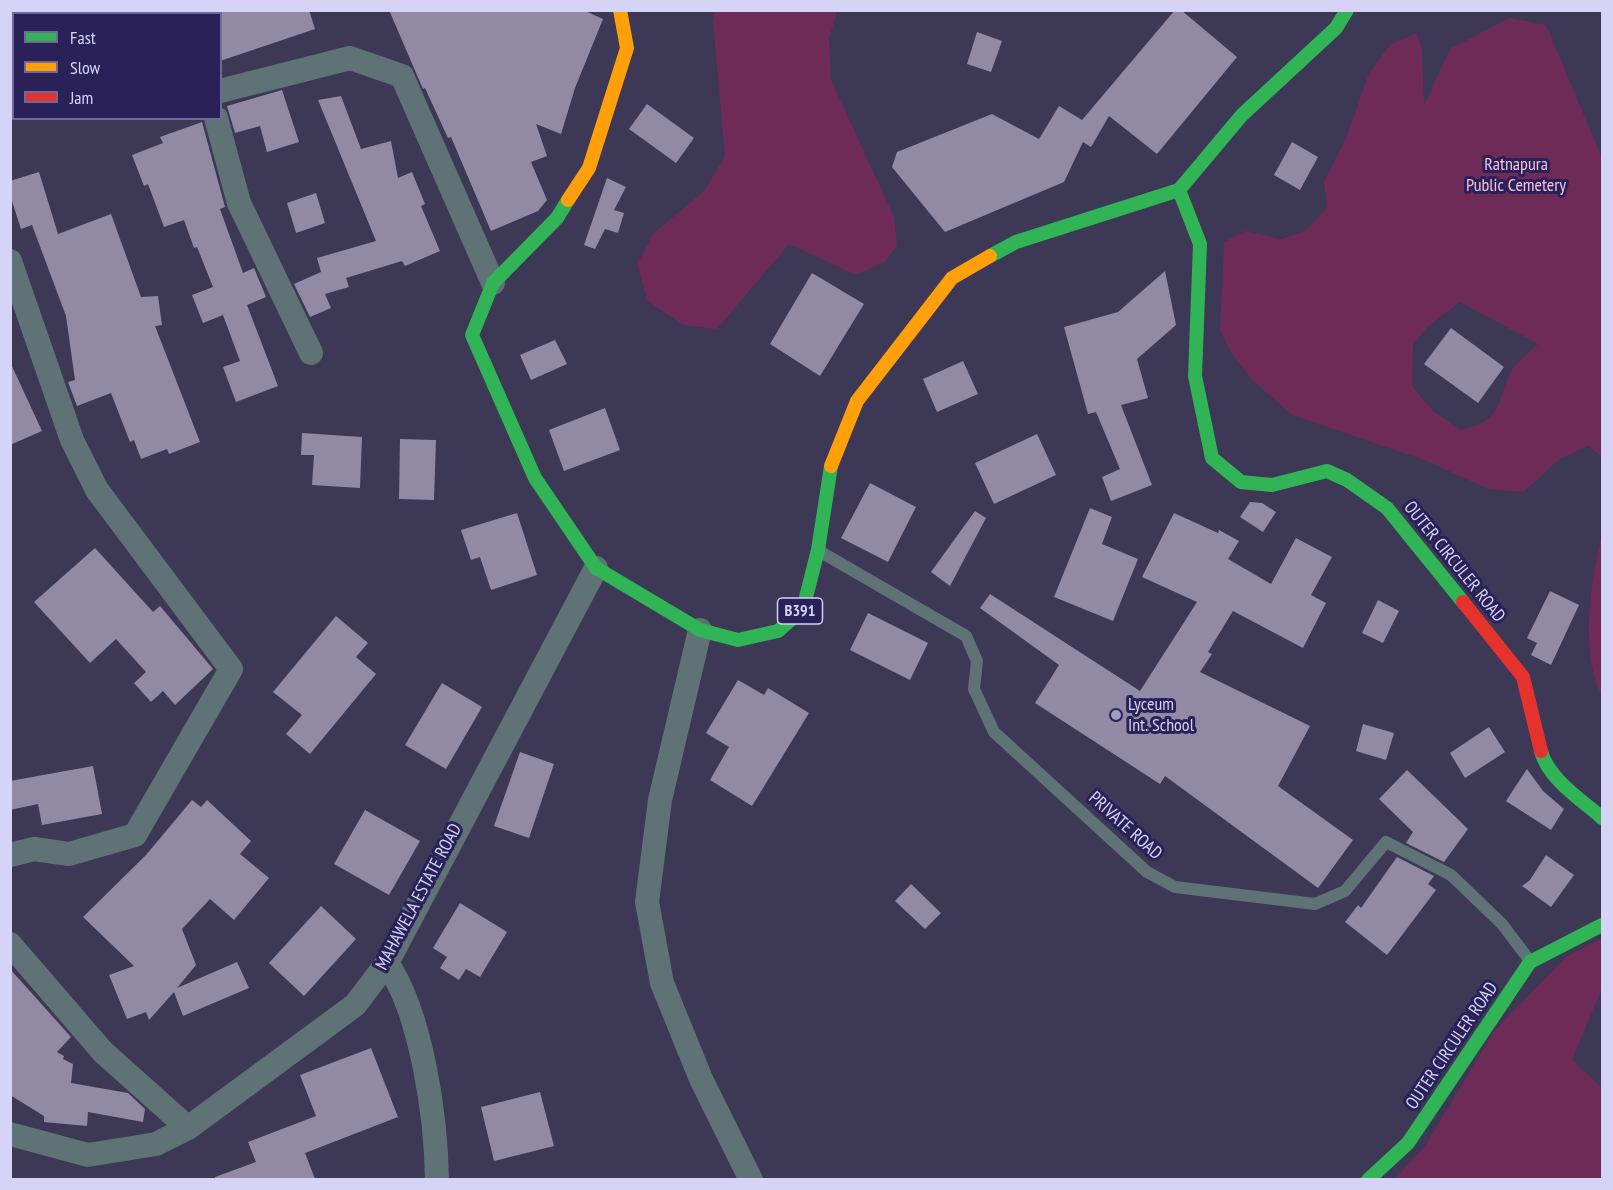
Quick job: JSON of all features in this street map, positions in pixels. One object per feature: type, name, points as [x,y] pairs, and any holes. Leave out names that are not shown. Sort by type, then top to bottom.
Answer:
[{"type":"main road","name":"B391","points":[[620,10],[627,48],[589,168],[557,218],[493,283],[472,335],[535,478],[596,567],[700,630],[738,640],[778,631],[803,609],[818,550],[828,475],[858,400],[952,278],[1016,242],[1179,190]]},
{"type":"main road","points":[[1179,190],[1242,115],[1336,28],[1347,10]]},
{"type":"main road","name":"OUTER CIRCULER ROAD","points":[[1179,190],[1200,244],[1195,376],[1212,458],[1241,482],[1272,485],[1327,471],[1347,480],[1387,508],[1523,677],[1543,760],[1557,778],[1602,818]]},
{"type":"main road","name":"OUTER CIRCULER ROAD","points":[[1368,1179],[1408,1143],[1530,962],[1602,925]]},
{"type":"street","points":[[222,90],[350,58],[402,76],[493,283]]},
{"type":"street","points":[[217,120],[239,203],[311,353]]},
{"type":"street","points":[[10,261],[72,440],[97,490],[231,669],[135,835],[69,854],[34,849],[10,855]]},
{"type":"street","name":"MAHAWELA ESTATE ROAD","points":[[10,1134],[88,1155],[156,1144],[188,1128],[355,1005],[387,963],[596,567]]},
{"type":"street","points":[[700,630],[660,800],[647,902],[662,983],[701,1079],[751,1179]]},
{"type":"street","points":[[10,944],[103,1052],[188,1128]]},
{"type":"street","points":[[387,963],[396,977],[416,1030],[436,1138],[437,1179]]},
{"type":"lane","name":"PRIVATE ROAD","points":[[818,550],[966,636],[977,661],[974,689],[994,732],[1147,872],[1175,887],[1315,904],[1345,891],[1386,842],[1451,875],[1502,924],[1530,962]]},
{"type":"green space","points":[[715,11],[837,11],[829,39],[831,80],[894,217],[897,245],[885,262],[856,275],[789,244],[717,329],[683,325],[648,301],[637,265],[653,234],[705,190],[725,156],[713,22]]},
{"type":"green space","name":"Ratnapura Public Cemetery","points":[[1509,18],[1546,25],[1602,158],[1602,458],[1589,446],[1561,458],[1523,492],[1488,489],[1427,461],[1292,415],[1252,380],[1230,351],[1220,329],[1224,242],[1245,231],[1281,239],[1305,231],[1327,208],[1324,181],[1346,139],[1369,73],[1391,44],[1417,33],[1422,49],[1424,105],[1450,49]],"holes":[[[1460,302],[1538,344],[1514,367],[1493,414],[1486,421],[1475,426],[1460,430],[1433,411],[1412,386],[1413,345],[1428,326]]]},
{"type":"green space","points":[[1602,533],[1602,697],[1591,659],[1589,616]]},
{"type":"green space","points":[[1602,938],[1602,988],[1572,1060],[1602,1088],[1602,1179],[1394,1180],[1425,1146],[1495,1030],[1566,957]]},
{"type":"building","points":[[220,10],[309,10],[315,29],[222,60],[222,12]]},
{"type":"building","points":[[389,10],[583,10],[603,19],[575,88],[561,134],[536,124],[547,156],[531,162],[547,200],[538,211],[491,231],[451,137],[448,138],[425,88],[423,89]]},
{"type":"building","points":[[1175,10],[1181,10],[1237,57],[1157,154],[1109,116],[1091,147],[1083,142],[1064,182],[945,232],[892,167],[897,152],[992,114],[1039,139],[1059,106],[1082,120]]},
{"type":"building","points":[[977,32],[1002,41],[991,72],[967,64]]},
{"type":"building","points":[[282,90],[299,142],[267,152],[260,126],[235,133],[227,106]]},
{"type":"building","points":[[341,96],[361,149],[391,141],[398,178],[412,172],[425,204],[421,206],[440,251],[405,266],[402,261],[346,278],[349,287],[325,294],[331,308],[310,317],[294,284],[321,272],[317,258],[376,241],[318,100]]},
{"type":"building","points":[[647,104],[694,138],[676,163],[629,129]]},
{"type":"building","points":[[202,122],[225,207],[220,209],[243,273],[254,268],[266,297],[247,305],[278,386],[236,402],[223,367],[240,361],[223,315],[203,323],[192,295],[213,287],[197,247],[194,248],[184,220],[164,227],[148,184],[144,186],[132,155],[163,143],[160,137]]},
{"type":"building","points":[[1292,142],[1318,157],[1300,190],[1274,175]]},
{"type":"building","points":[[39,172],[58,234],[111,214],[141,297],[158,296],[162,325],[155,326],[200,442],[169,454],[167,449],[141,459],[134,440],[130,442],[111,393],[77,406],[68,382],[75,380],[66,316],[32,225],[21,229],[10,195],[10,181]]},
{"type":"building","points":[[607,178],[626,187],[614,210],[624,213],[618,233],[605,229],[595,249],[584,245]]},
{"type":"building","points":[[316,193],[325,223],[296,233],[287,203]]},
{"type":"building","points":[[1165,271],[1176,325],[1137,359],[1148,398],[1121,405],[1152,485],[1111,501],[1102,477],[1120,469],[1096,412],[1088,414],[1064,327],[1118,312]]},
{"type":"building","points":[[812,273],[864,304],[820,376],[770,344]]},
{"type":"building","points":[[1451,328],[1504,367],[1478,403],[1424,364]]},
{"type":"building","points":[[555,340],[567,364],[531,380],[520,355]]},
{"type":"building","points":[[963,361],[978,394],[937,412],[923,379]]},
{"type":"building","points":[[10,362],[42,431],[10,445]]},
{"type":"building","points":[[605,408],[620,450],[564,471],[549,430]]},
{"type":"building","points":[[302,433],[362,437],[360,488],[312,485],[314,455],[301,455]]},
{"type":"building","points":[[1037,434],[1056,475],[994,504],[975,463]]},
{"type":"building","points":[[400,439],[436,440],[434,500],[399,499]]},
{"type":"building","points":[[870,483],[916,507],[888,562],[841,538]]},
{"type":"building","points":[[1250,502],[1262,503],[1276,512],[1263,532],[1240,517]]},
{"type":"building","points":[[1090,508],[1112,517],[1102,544],[1138,559],[1113,621],[1054,597]]},
{"type":"building","points":[[975,511],[986,518],[950,586],[931,572]]},
{"type":"building","points":[[517,513],[537,575],[491,590],[480,557],[471,560],[461,530]]},
{"type":"building","points":[[1174,513],[1218,533],[1219,530],[1239,541],[1228,559],[1271,584],[1296,538],[1332,557],[1311,595],[1326,603],[1303,648],[1233,611],[1208,652],[1212,654],[1200,672],[1310,726],[1278,786],[1353,840],[1318,888],[1165,776],[1160,784],[1035,703],[1059,665],[980,608],[990,594],[1140,691],[1197,602],[1142,577]]},
{"type":"building","points":[[95,548],[153,612],[160,606],[213,669],[175,705],[163,691],[151,702],[134,683],[146,672],[116,639],[90,663],[34,602]]},
{"type":"building","points":[[1550,591],[1579,605],[1551,665],[1531,655],[1537,643],[1527,638]]},
{"type":"building","points":[[1378,600],[1399,611],[1383,643],[1362,633]]},
{"type":"building","points":[[868,613],[928,643],[910,680],[850,650]]},
{"type":"building","points":[[336,616],[368,643],[356,657],[376,674],[310,754],[286,734],[302,715],[273,692]]},
{"type":"building","points":[[738,680],[764,695],[768,688],[809,713],[752,806],[710,780],[729,747],[706,733]]},
{"type":"building","points":[[442,683],[482,707],[446,769],[405,745]]},
{"type":"building","points":[[1363,724],[1394,733],[1386,760],[1356,751]]},
{"type":"building","points":[[1489,727],[1505,752],[1465,778],[1450,753]]},
{"type":"building","points":[[520,752],[554,764],[529,838],[494,826]]},
{"type":"building","points":[[93,766],[102,814],[42,825],[38,804],[10,810],[10,781]]},
{"type":"building","points":[[1527,769],[1543,791],[1564,809],[1551,830],[1506,801]]},
{"type":"building","points":[[1407,770],[1468,829],[1444,862],[1406,843],[1413,832],[1379,799]]},
{"type":"building","points":[[192,800],[201,807],[207,800],[251,841],[240,854],[269,878],[234,920],[210,899],[182,929],[196,965],[177,988],[237,962],[249,988],[183,1016],[174,992],[149,1020],[146,1012],[127,1019],[109,975],[134,966],[83,917],[146,855]]},
{"type":"building","points":[[365,810],[420,841],[389,895],[334,864]]},
{"type":"building","points":[[1546,855],[1574,875],[1551,907],[1522,886],[1530,880]]},
{"type":"building","points":[[1397,857],[1434,876],[1428,884],[1436,890],[1387,955],[1345,922],[1358,905],[1361,908]]},
{"type":"building","points":[[911,884],[941,913],[925,929],[895,901]]},
{"type":"building","points":[[460,903],[507,932],[480,977],[466,969],[459,980],[440,968],[447,957],[433,948]]},
{"type":"building","points":[[321,906],[356,939],[304,996],[269,963]]},
{"type":"building","points":[[10,969],[71,1037],[57,1052],[64,1056],[63,1059],[73,1064],[71,1083],[128,1093],[145,1109],[143,1122],[88,1112],[87,1126],[44,1122],[44,1116],[10,1095]]},
{"type":"building","points":[[371,1048],[398,1117],[305,1153],[315,1179],[215,1179],[215,1177],[256,1162],[248,1142],[316,1116],[300,1075]]},
{"type":"building","points":[[540,1092],[554,1146],[494,1161],[481,1107]]},
{"type":"traffic: fast","points":[[990,256],[1016,242],[1179,190],[1242,115],[1336,28],[1347,10]]},
{"type":"traffic: fast","points":[[1179,190],[1200,244],[1195,376],[1212,458],[1241,482],[1272,485],[1327,471],[1347,480],[1387,508],[1463,602]]},
{"type":"traffic: fast","points":[[568,200],[557,218],[493,283],[472,335],[535,478],[596,568],[700,630],[738,640],[778,631],[803,609],[818,550],[831,466]]},
{"type":"traffic: fast","points":[[1541,751],[1558,780],[1602,818]]},
{"type":"traffic: fast","points":[[1368,1180],[1408,1143],[1530,962],[1602,925]]},
{"type":"traffic: slow","points":[[568,200],[589,168],[627,48],[620,10]]},
{"type":"traffic: slow","points":[[831,466],[857,401],[952,278],[990,256]]},
{"type":"traffic: jam","points":[[1463,602],[1523,677],[1541,751]]},
{"type":"place","name":"Lyceum Int. School","points":[[1116,715]]}]
